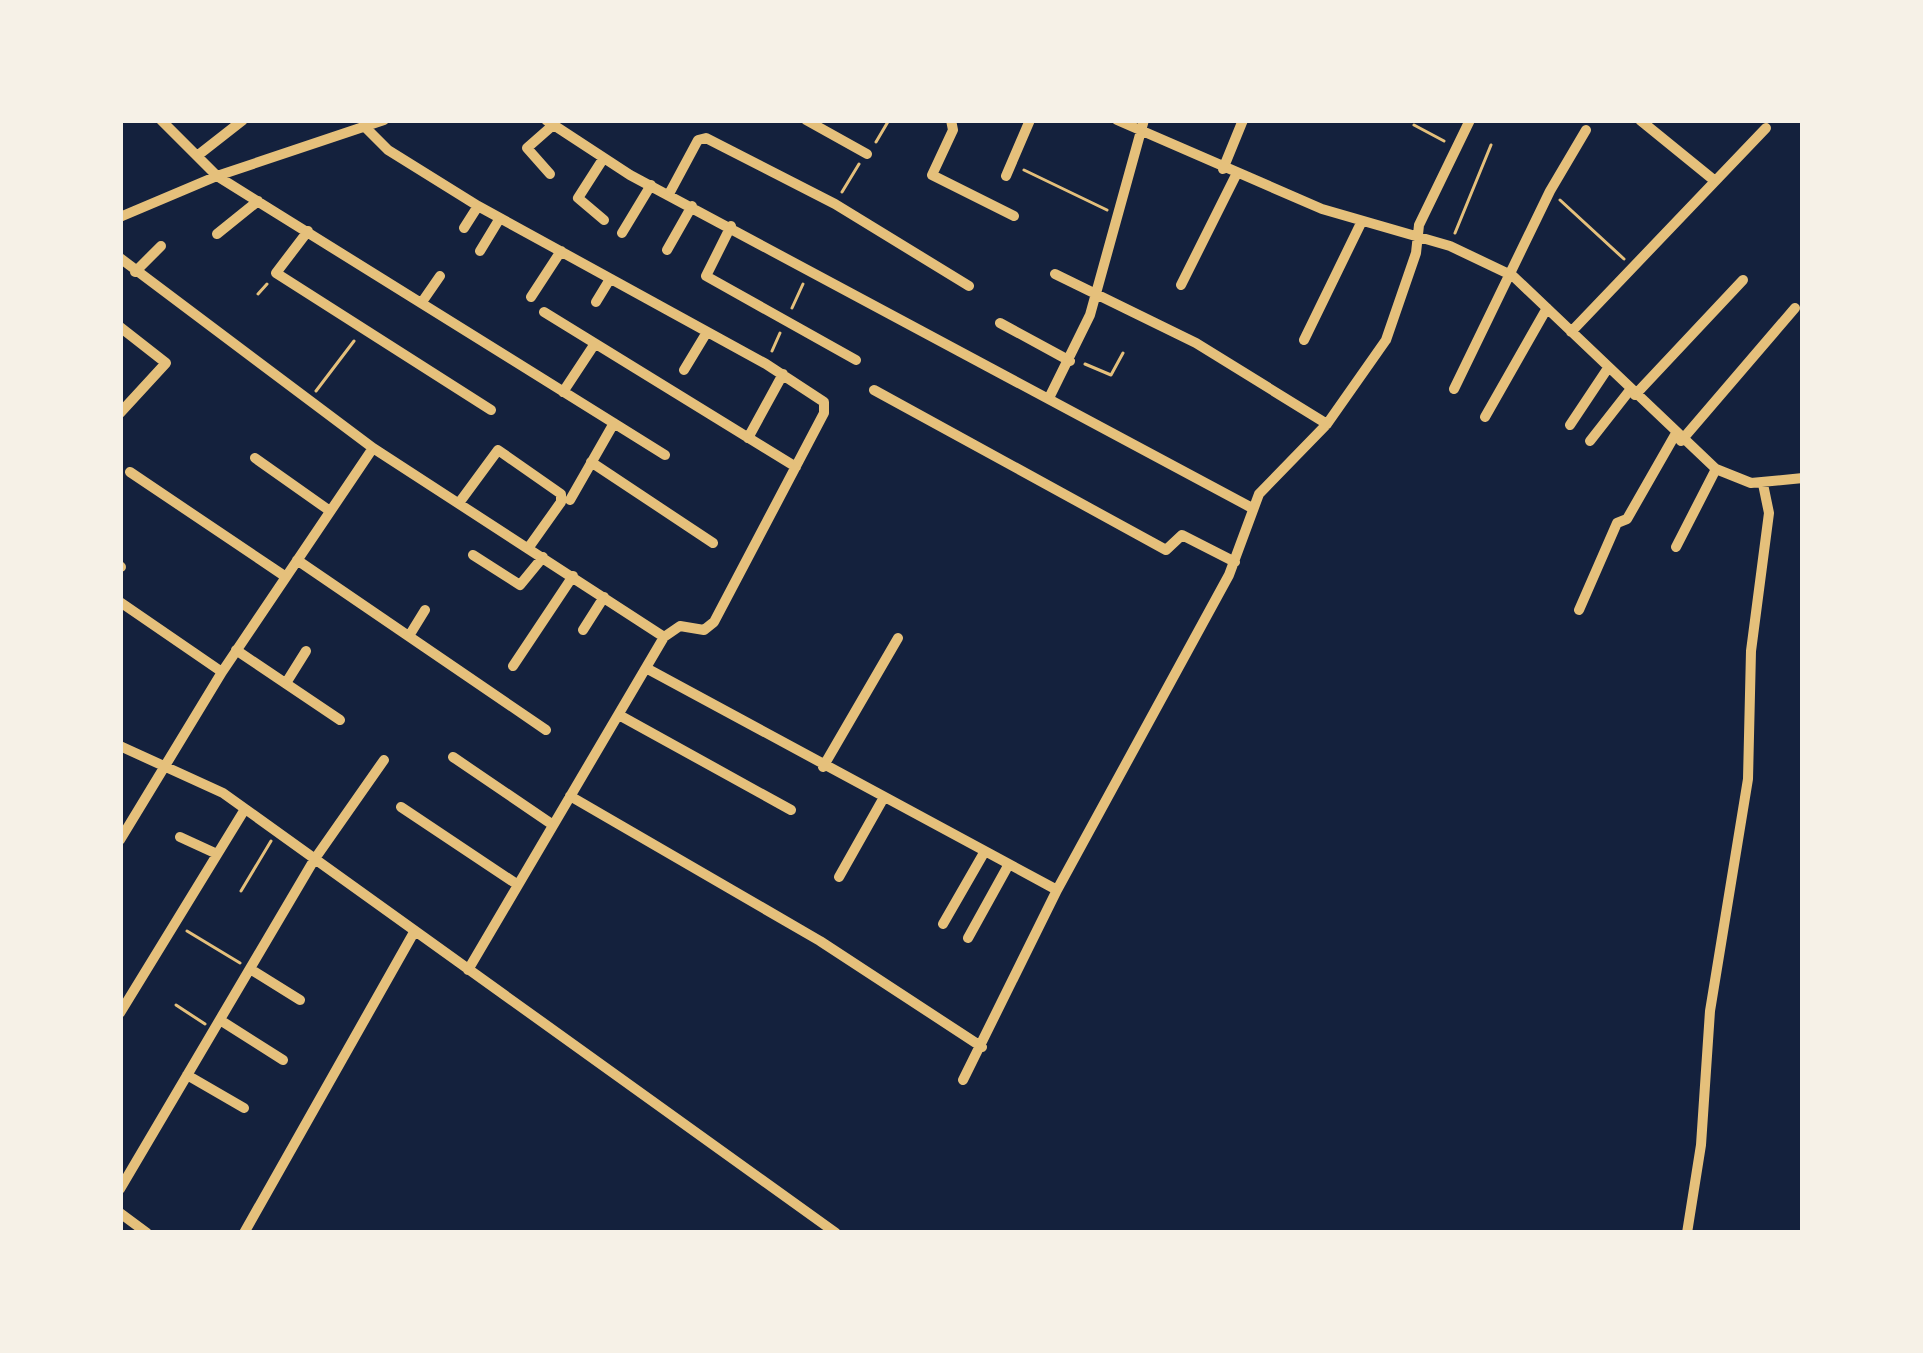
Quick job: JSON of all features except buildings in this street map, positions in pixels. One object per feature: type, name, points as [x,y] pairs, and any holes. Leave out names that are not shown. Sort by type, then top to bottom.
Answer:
[{"type":"street","points":[[197,157],[243,120]]},
{"type":"street","points":[[120,218],[217,176],[385,120]]},
{"type":"street","points":[[806,120],[867,154]]},
{"type":"street","points":[[950,120],[953,130],[932,176],[1013,216]]},
{"type":"street","points":[[1009,170],[1030,120]]},
{"type":"street","points":[[1117,120],[1143,125],[1229,172],[1361,223],[1450,246],[1513,276],[1678,438],[1716,469],[1740,482],[1803,478]]},
{"type":"street","points":[[1181,285],[1229,172],[1243,120]]},
{"type":"street","points":[[964,1080],[1057,890],[1235,562],[1252,508],[1269,480],[1327,424],[1386,340],[1417,236],[1471,120]]},
{"type":"street","points":[[1640,120],[1715,181]]},
{"type":"street","points":[[167,122],[217,176],[665,455]]},
{"type":"street","points":[[550,174],[526,148],[549,123],[603,159],[1252,508]]},
{"type":"street","points":[[1050,396],[1072,359],[1096,294],[1143,125]]},
{"type":"street","points":[[1571,332],[1766,128]]},
{"type":"street","points":[[367,129],[388,150],[478,206],[783,374],[824,402],[796,467],[714,622],[704,630],[680,626],[664,638],[468,970]]},
{"type":"street","points":[[1454,389],[1513,276],[1550,191],[1586,130]]},
{"type":"street","points":[[669,194],[698,140],[706,138],[836,204],[969,286]]},
{"type":"street","points":[[603,159],[578,198],[604,220]]},
{"type":"street","points":[[622,232],[651,185]]},
{"type":"street","points":[[218,234],[258,201]]},
{"type":"street","points":[[464,228],[478,206]]},
{"type":"street","points":[[667,250],[692,206]]},
{"type":"street","points":[[480,251],[500,218]]},
{"type":"street","points":[[1304,340],[1361,223]]},
{"type":"street","points":[[731,226],[705,275],[856,360]]},
{"type":"street","points":[[308,231],[276,273],[491,410]]},
{"type":"street","points":[[135,272],[160,246]]},
{"type":"street","points":[[531,297],[561,251]]},
{"type":"street","points":[[120,258],[373,448],[664,638]]},
{"type":"street","points":[[1055,274],[1212,352],[1327,424]]},
{"type":"street","points":[[422,302],[440,276]]},
{"type":"street","points":[[596,302],[610,279]]},
{"type":"street","points":[[1590,441],[1743,280]]},
{"type":"street","points":[[1485,416],[1547,308]]},
{"type":"street","points":[[1580,610],[1618,523],[1627,519],[1678,438],[1795,308]]},
{"type":"street","points":[[544,312],[796,467]]},
{"type":"street","points":[[1000,323],[1072,359]]},
{"type":"street","points":[[120,413],[166,359],[121,329]]},
{"type":"street","points":[[684,370],[707,332]]},
{"type":"street","points":[[563,392],[594,346]]},
{"type":"street","points":[[1570,425],[1608,368]]},
{"type":"street","points":[[748,438],[783,374]]},
{"type":"street","points":[[874,390],[1166,550],[1182,535],[1235,562]]},
{"type":"street","points":[[570,500],[614,424]]},
{"type":"street","points":[[120,840],[236,650],[373,448]]},
{"type":"street","points":[[459,502],[492,451],[498,450],[561,494],[529,547]]},
{"type":"street","points":[[255,458],[330,511]]},
{"type":"street","points":[[591,462],[713,543]]},
{"type":"street","points":[[1676,547],[1716,469]]},
{"type":"street","points":[[130,472],[286,577]]},
{"type":"street","points":[[1688,1233],[1701,1145],[1710,1011],[1748,779],[1751,651],[1768,514],[1763,484]]},
{"type":"street","points":[[473,555],[523,586],[543,557]]},
{"type":"street","points":[[297,560],[546,730]]},
{"type":"street","points":[[513,666],[573,576]]},
{"type":"street","points":[[583,630],[604,597]]},
{"type":"street","points":[[120,602],[222,672]]},
{"type":"street","points":[[409,636],[425,610]]},
{"type":"street","points":[[823,766],[898,638]]},
{"type":"street","points":[[236,650],[340,720]]},
{"type":"street","points":[[286,683],[306,651]]},
{"type":"street","points":[[646,668],[1057,890]]},
{"type":"street","points":[[620,715],[791,810]]},
{"type":"street","points":[[120,746],[167,765],[245,809],[413,934],[836,1233]]},
{"type":"street","points":[[453,757],[553,825]]},
{"type":"street","points":[[120,1189],[314,860],[383,760]]},
{"type":"street","points":[[570,796],[820,941],[982,1047]]},
{"type":"street","points":[[839,878],[883,799]]},
{"type":"street","points":[[401,807],[518,885]]},
{"type":"street","points":[[120,1013],[245,809]]},
{"type":"street","points":[[181,837],[217,854]]},
{"type":"street","points":[[943,924],[986,851]]},
{"type":"street","points":[[968,938],[1010,864]]},
{"type":"street","points":[[244,1233],[413,934]]},
{"type":"street","points":[[250,970],[300,1000]]},
{"type":"street","points":[[217,1025],[284,1060]]},
{"type":"street","points":[[187,1075],[244,1108]]},
{"type":"street","points":[[120,1213],[147,1233]]},
{"type":"path","points":[[1414,125],[1456,147]]},
{"type":"path","points":[[1450,246],[1491,145]]},
{"type":"path","points":[[1009,170],[1118,215]]},
{"type":"path","points":[[1550,191],[1633,268]]},
{"type":"path","points":[[308,402],[363,329]]},
{"type":"path","points":[[1072,359],[1112,375],[1123,353]]},
{"type":"path","points":[[241,891],[276,832]]},
{"type":"path","points":[[175,923],[250,970]]},
{"type":"path","points":[[176,1005],[217,1025]]}]
